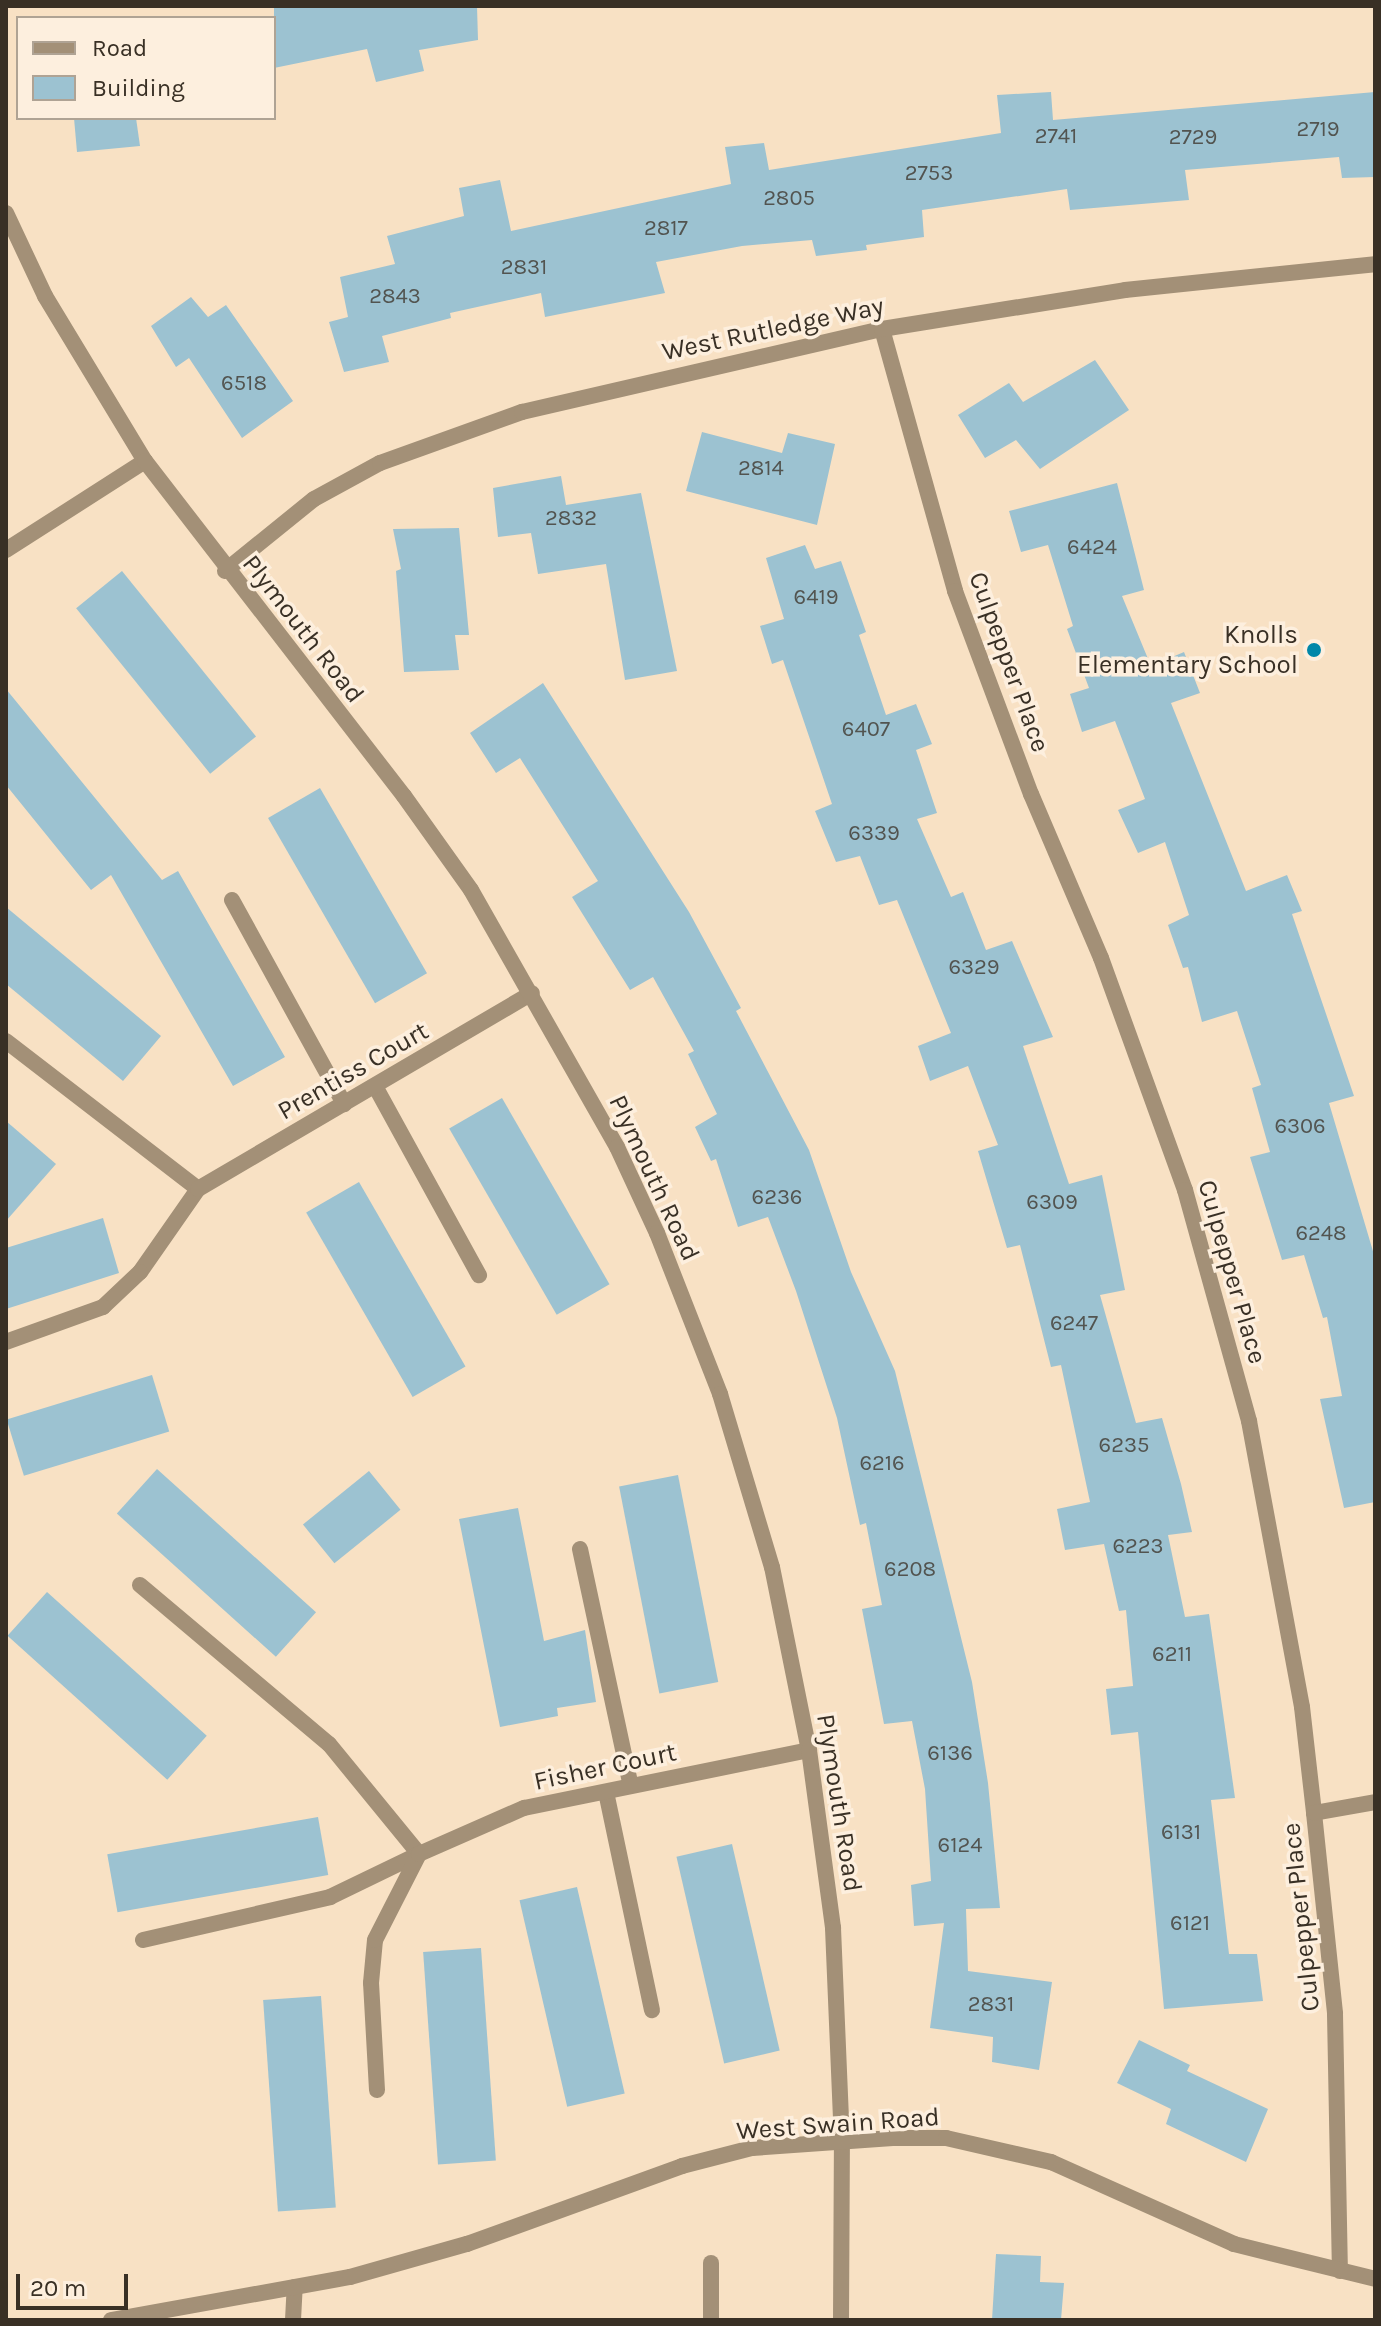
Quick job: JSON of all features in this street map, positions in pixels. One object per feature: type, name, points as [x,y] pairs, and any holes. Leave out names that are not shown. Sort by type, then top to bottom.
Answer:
[{"type":"street","name":"Plymouth Road","points":[[6,213],[59,321],[145,461],[225,571],[404,796],[471,890],[532,993],[630,1176],[720,1394],[772,1567],[809,1750],[833,1928],[842,2142],[841,2320]]},
{"type":"street","name":"West Rutledge Way","points":[[225,571],[314,499],[430,442],[609,389],[882,329],[1125,290],[1375,264]]},
{"type":"street","name":"Culpepper Place","points":[[882,329],[955,591],[1031,794],[1101,958],[1185,1190],[1249,1421],[1302,1707],[1314,1813],[1336,2043],[1340,2271]]},
{"type":"street","points":[[6,550],[145,461]]},
{"type":"street","points":[[232,900],[344,1104]]},
{"type":"street","name":"Prentiss Court","points":[[198,1189],[532,993]]},
{"type":"street","points":[[6,1041],[198,1189],[140,1272],[103,1307],[6,1342]]},
{"type":"street","points":[[375,1086],[479,1275]]},
{"type":"street","points":[[580,1549],[631,1786]]},
{"type":"street","points":[[140,1585],[329,1744],[419,1854],[375,1940],[371,1983],[377,2090]]},
{"type":"street","name":"Fisher Court","points":[[143,1940],[330,1897],[524,1808],[809,1750]]},
{"type":"street","points":[[606,1792],[652,2010]]},
{"type":"street","points":[[1314,1813],[1375,1802]]},
{"type":"street","name":"West Swain Road","points":[[111,2320],[295,2287],[467,2244],[696,2163],[752,2148],[946,2138],[1051,2162],[1234,2244],[1375,2279]]},
{"type":"street","points":[[711,2263],[711,2320]]},
{"type":"street","points":[[293,2320],[295,2287]]},
{"type":"building","points":[[274,6],[477,6],[478,40],[419,50],[424,71],[376,82],[367,49],[276,68]]},
{"type":"building","points":[[1051,92],[1053,120],[1375,92],[1375,177],[1342,178],[1339,157],[1185,170],[1189,200],[1070,210],[1067,189],[922,210],[924,237],[866,245],[867,250],[816,256],[812,240],[742,246],[656,262],[665,293],[545,317],[541,293],[450,313],[451,318],[382,336],[389,362],[344,372],[329,322],[348,317],[340,277],[395,264],[387,236],[464,216],[459,188],[500,180],[511,231],[731,184],[725,147],[764,143],[769,170],[1001,133],[997,95]]},
{"type":"building","points":[[74,120],[136,120],[140,146],[77,152]]},
{"type":"building","points":[[191,297],[208,317],[226,305],[293,401],[242,438],[189,358],[176,367],[151,326]]},
{"type":"building","points":[[1095,360],[1129,410],[1040,469],[1016,440],[985,458],[958,415],[1009,383],[1023,402]]},
{"type":"building","points":[[702,432],[782,453],[788,433],[835,444],[817,525],[686,491]]},
{"type":"building","points":[[561,476],[566,505],[641,493],[677,671],[625,680],[606,564],[538,574],[531,533],[498,537],[493,488]]},
{"type":"building","points":[[1117,483],[1144,590],[1122,596],[1151,666],[1184,652],[1200,693],[1171,703],[1246,891],[1287,875],[1302,911],[1292,914],[1354,1096],[1329,1103],[1375,1258],[1375,1502],[1344,1508],[1320,1399],[1342,1396],[1327,1317],[1323,1318],[1304,1255],[1282,1260],[1250,1157],[1270,1152],[1252,1088],[1261,1085],[1237,1011],[1202,1022],[1188,967],[1183,968],[1168,925],[1189,915],[1165,842],[1138,853],[1118,810],[1145,799],[1115,721],[1082,732],[1070,694],[1089,688],[1067,629],[1073,626],[1048,545],[1021,552],[1009,511]]},
{"type":"building","points":[[459,528],[469,635],[455,635],[459,670],[404,672],[396,571],[401,569],[393,529]]},
{"type":"building","points":[[805,545],[815,569],[841,561],[866,632],[859,635],[886,715],[916,704],[932,744],[916,750],[937,813],[917,819],[951,897],[963,892],[986,950],[1012,941],[1053,1037],[1023,1046],[1069,1184],[1102,1175],[1125,1290],[1100,1295],[1136,1423],[1162,1418],[1181,1484],[1192,1532],[1168,1535],[1185,1617],[1209,1614],[1235,1798],[1211,1800],[1229,1954],[1257,1954],[1263,2001],[1164,2009],[1138,1732],[1111,1735],[1106,1689],[1133,1686],[1126,1610],[1119,1611],[1104,1544],[1065,1550],[1057,1509],[1090,1502],[1061,1365],[1051,1367],[1020,1245],[1007,1248],[978,1151],[998,1145],[968,1066],[930,1081],[918,1046],[951,1033],[897,900],[879,905],[860,856],[836,862],[815,811],[832,804],[783,660],[772,664],[760,626],[784,619],[766,558]]},
{"type":"building","points":[[122,571],[256,737],[210,774],[76,608]]},
{"type":"building","points":[[543,683],[689,912],[741,1008],[736,1011],[809,1150],[851,1272],[895,1371],[972,1682],[988,1783],[1000,1908],[966,1909],[968,1971],[1052,1982],[1039,2070],[992,2062],[993,2037],[930,2028],[944,1923],[914,1926],[911,1885],[931,1881],[925,1789],[912,1721],[884,1724],[862,1609],[882,1605],[866,1523],[860,1525],[837,1418],[796,1291],[768,1217],[738,1227],[716,1159],[711,1161],[695,1127],[717,1114],[688,1054],[694,1051],[653,977],[630,990],[572,897],[598,881],[520,758],[496,773],[470,733]]},
{"type":"building","points":[[6,689],[162,880],[178,871],[285,1057],[233,1086],[111,875],[91,890],[6,785]]},
{"type":"building","points":[[320,788],[427,973],[375,1003],[268,818]]},
{"type":"building","points":[[6,907],[161,1036],[123,1081],[6,984]]},
{"type":"building","points":[[502,1098],[610,1284],[557,1315],[449,1128]]},
{"type":"building","points":[[6,1121],[56,1164],[6,1221]]},
{"type":"building","points":[[359,1182],[466,1366],[413,1397],[306,1212]]},
{"type":"building","points":[[103,1218],[119,1273],[6,1309],[6,1248]]},
{"type":"building","points":[[152,1375],[169,1431],[24,1476],[7,1419]]},
{"type":"building","points":[[157,1469],[316,1612],[276,1657],[117,1514]]},
{"type":"building","points":[[369,1471],[400,1510],[334,1563],[303,1524]]},
{"type":"building","points":[[678,1475],[718,1682],[659,1694],[619,1486]]},
{"type":"building","points":[[518,1508],[544,1641],[585,1630],[596,1702],[557,1708],[558,1716],[500,1727],[459,1519]]},
{"type":"building","points":[[47,1592],[207,1736],[167,1780],[8,1636]]},
{"type":"building","points":[[318,1817],[328,1875],[117,1912],[107,1854]]},
{"type":"building","points":[[732,1844],[780,2051],[724,2063],[676,1857]]},
{"type":"building","points":[[577,1887],[625,2094],[567,2107],[520,1900]]},
{"type":"building","points":[[481,1948],[496,2160],[438,2165],[423,1952]]},
{"type":"building","points":[[321,1996],[336,2207],[278,2212],[263,2000]]},
{"type":"building","points":[[1139,2040],[1190,2065],[1187,2071],[1268,2109],[1246,2162],[1166,2124],[1171,2109],[1117,2083]]},
{"type":"building","points":[[996,2254],[1041,2256],[1040,2282],[1064,2283],[1061,2320],[992,2320]]},
{"type":"place","name":"Knolls Elementary School","points":[[1314,650]]}]
